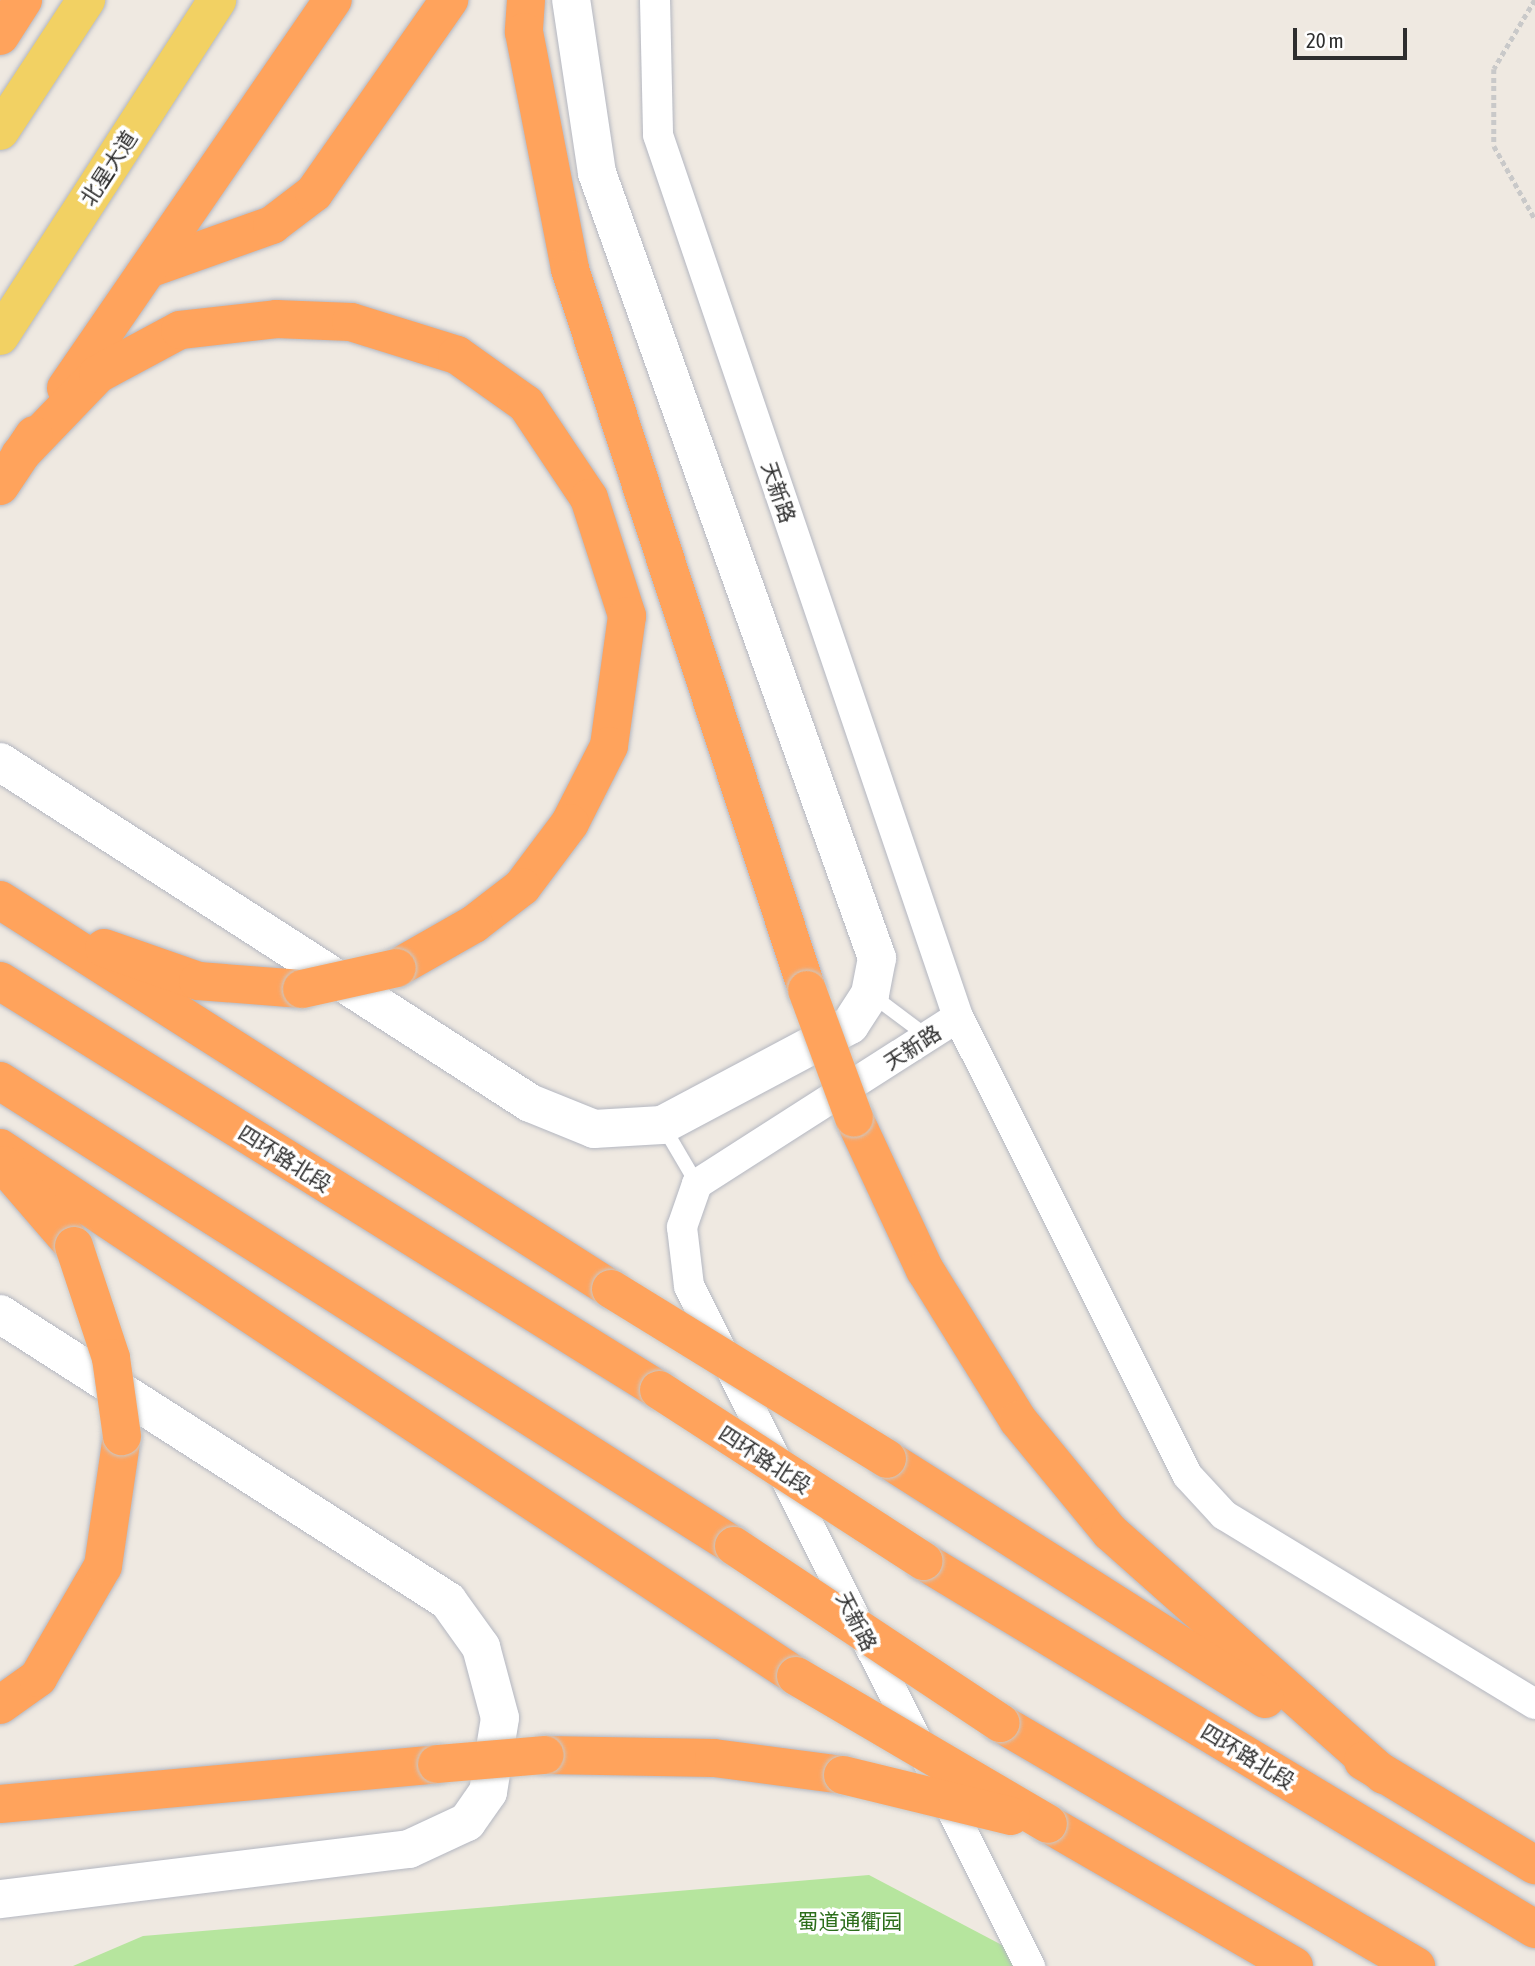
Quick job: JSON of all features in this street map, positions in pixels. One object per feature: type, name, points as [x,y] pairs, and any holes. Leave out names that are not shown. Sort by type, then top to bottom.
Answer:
[{"type":"highway","points":[[0,36],[23,0]]},
{"type":"highway","points":[[10,470],[333,0]]},
{"type":"highway","points":[[148,270],[272,225],[314,193],[449,0]]},
{"type":"highway","points":[[526,0],[524,33],[570,269],[807,990],[854,1118],[925,1270],[1018,1420],[1110,1532],[1384,1775]]},
{"type":"highway","points":[[10,470],[98,374],[180,330],[276,319],[351,321],[457,355],[526,404],[589,498],[627,616],[610,746],[570,823],[522,887],[474,924],[397,968],[302,989],[198,981],[42,926]]},
{"type":"highway","points":[[0,900],[611,1289],[887,1459],[1384,1775],[1535,1865]]},
{"type":"highway","name":"四环路北段","points":[[0,981],[659,1390],[923,1561],[1535,1929]]},
{"type":"highway","points":[[0,1082],[734,1546],[1000,1723],[1416,1966]]},
{"type":"highway","points":[[0,1148],[796,1676],[1294,1966]]},
{"type":"highway","points":[[0,1161],[74,1246],[111,1358],[122,1436],[103,1566],[38,1678],[0,1705]]},
{"type":"highway","points":[[0,1804],[545,1755],[714,1758],[843,1775],[1048,1824]]},
{"type":"main road","points":[[0,131],[86,0]]},
{"type":"main road","name":"北星大道","points":[[0,336],[217,0]]},
{"type":"main road","points":[[0,762],[530,1103],[594,1129],[662,1125],[850,1025],[870,994],[877,958],[868,926],[597,173],[571,0]]},
{"type":"main road","points":[[0,1314],[448,1601],[481,1647],[500,1718],[488,1792],[467,1822],[409,1849],[0,1899]]},
{"type":"street","name":"天新路","points":[[655,0],[658,135],[958,1017],[697,1184],[682,1227],[689,1286],[1030,1966]]},
{"type":"street","points":[[958,1017],[1188,1476],[1224,1515],[1535,1704]]},
{"type":"lane","points":[[870,994],[928,1037]]},
{"type":"lane","points":[[662,1125],[697,1184]]},
{"type":"path","points":[[1535,0],[1494,69],[1494,146],[1535,219]]},
{"type":"green space","name":"蜀道通衢园","points":[[869,1875],[1042,1966],[73,1966],[143,1936]]}]
